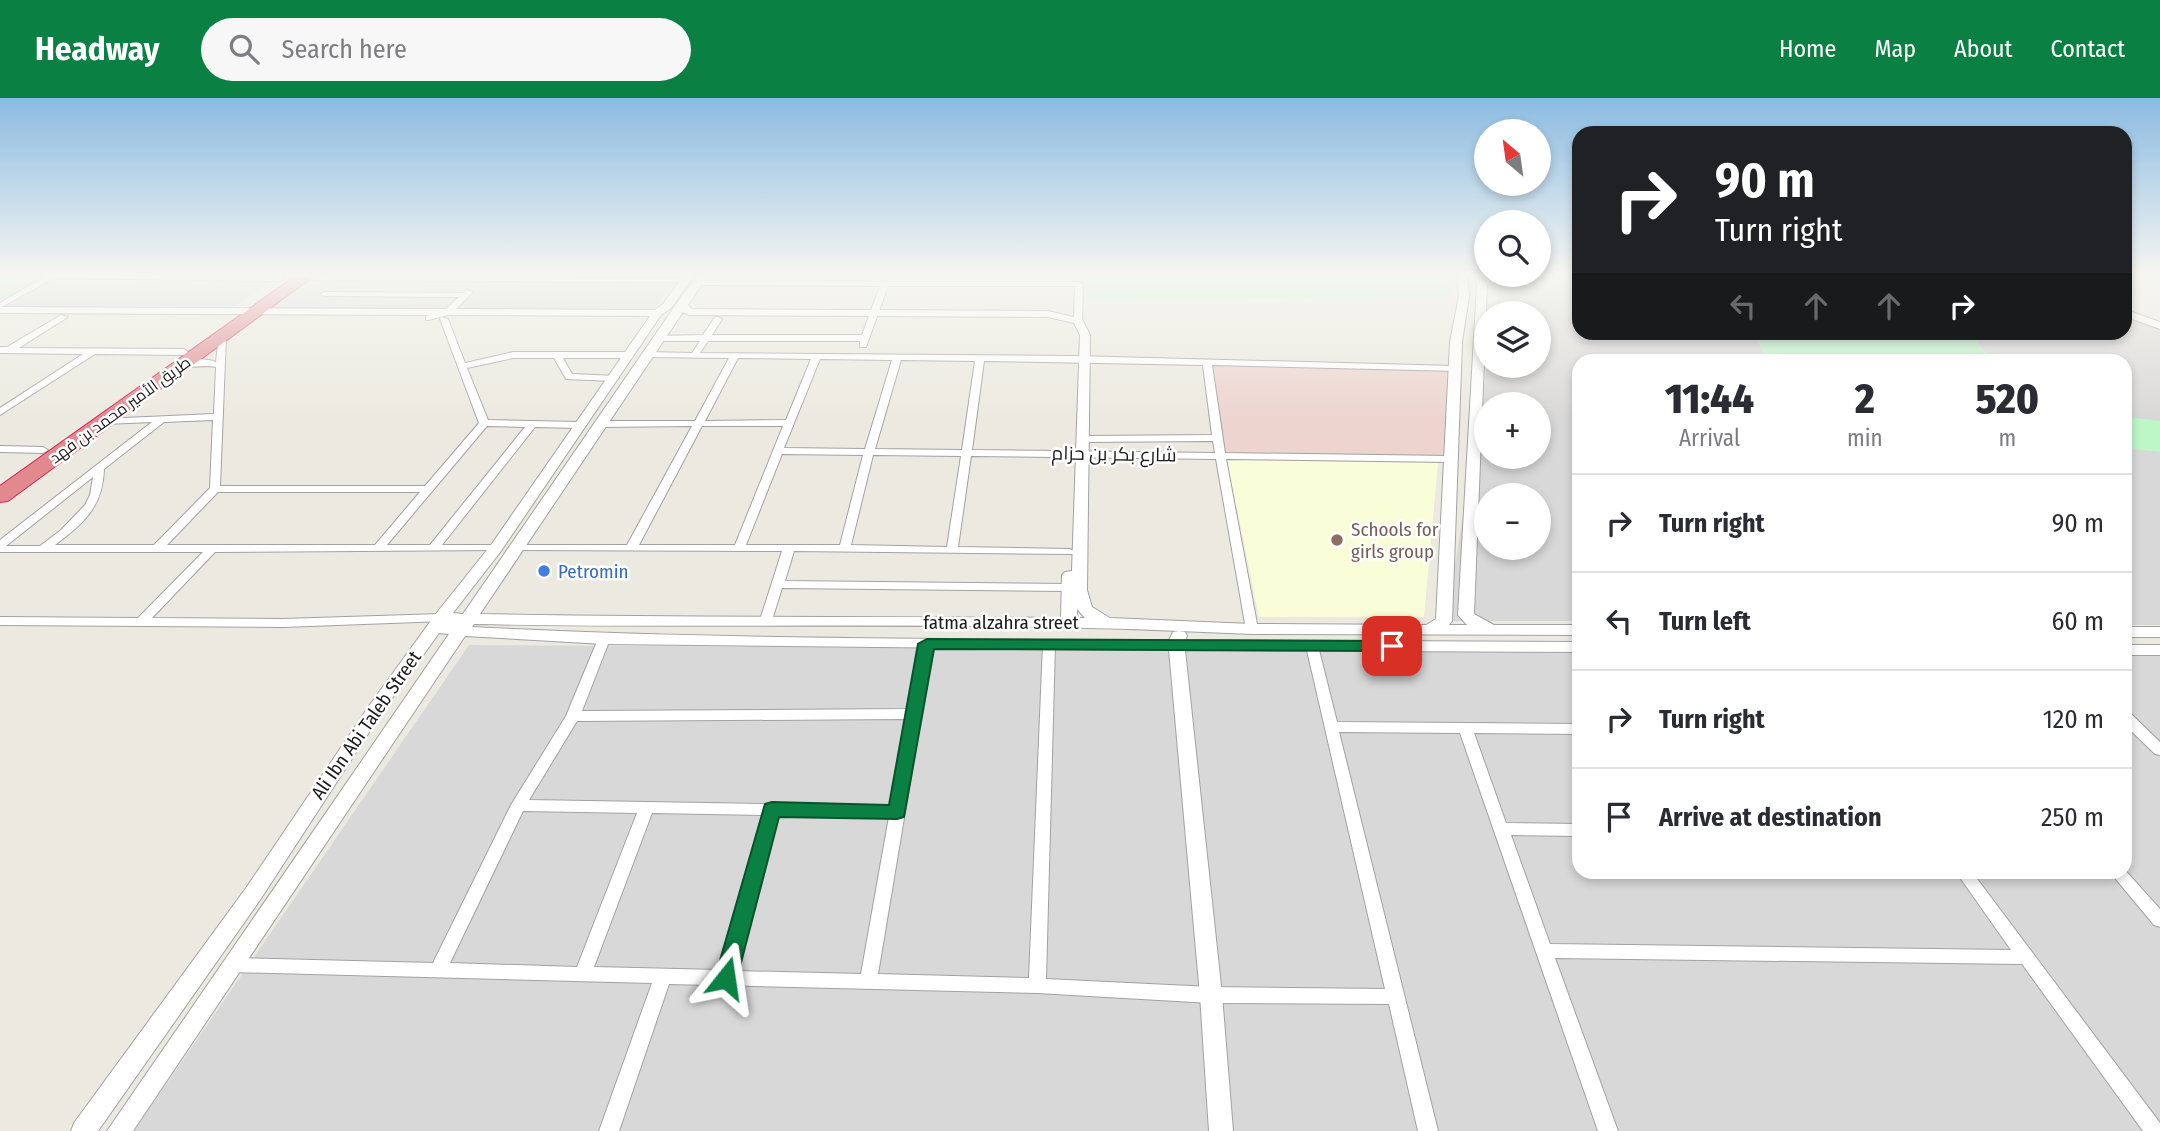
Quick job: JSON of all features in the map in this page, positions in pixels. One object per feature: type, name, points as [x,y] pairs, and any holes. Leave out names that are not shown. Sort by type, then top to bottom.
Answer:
[{"type":"highway","name":"طريق الأمير محمد بن فهد","points":[[0,496],[105,421],[231,323]]},
{"type":"highway","name":"طريق الأمير محمد بن فهد","points":[[0,480],[184,358],[222,336],[234,323]]},
{"type":"street","points":[[3,352],[53,323]]},
{"type":"street","points":[[449,323],[484,423]]},
{"type":"street","points":[[640,323],[659,324],[705,337],[865,338]]},
{"type":"street","points":[[694,356],[714,323]]},
{"type":"street","points":[[859,357],[871,323]]},
{"type":"street","points":[[1069,623],[1070,552],[1078,453],[1083,439],[1077,327],[1070,323]]},
{"type":"street","points":[[1079,323],[1085,335],[1080,359],[1079,590],[1082,608],[1087,614],[1107,623]]},
{"type":"street","points":[[1430,629],[1444,621],[1450,458],[1461,323]]},
{"type":"street","points":[[1480,323],[1466,615],[1474,622],[1496,629]]},
{"type":"street","points":[[119,1131],[462,625],[603,424],[649,355],[659,324]]},
{"type":"street","name":"Ali Ibn Abi Taleb Street","points":[[83,1131],[253,894],[353,741],[495,548],[629,355],[659,324]]},
{"type":"street","points":[[158,548],[215,489],[218,363],[222,336]]},
{"type":"street","points":[[3,352],[93,351],[218,363]]},
{"type":"street","points":[[0,412],[93,351]]},
{"type":"street","points":[[557,354],[569,377],[614,378]]},
{"type":"street","points":[[463,366],[513,355],[629,355]]},
{"type":"street","points":[[649,355],[1080,359],[1455,369]]},
{"type":"street","points":[[631,548],[735,356]]},
{"type":"street","points":[[738,548],[816,357]]},
{"type":"street","points":[[845,548],[869,452],[897,358]]},
{"type":"street","points":[[952,550],[980,358]]},
{"type":"street","points":[[1207,362],[1220,455],[1252,629]]},
{"type":"street","points":[[105,421],[218,417]]},
{"type":"street","points":[[0,547],[163,419]]},
{"type":"street","points":[[379,548],[484,423],[579,425]]},
{"type":"street","points":[[603,424],[789,423]]},
{"type":"street","points":[[433,548],[532,424]]},
{"type":"street","points":[[1083,439],[1218,438]]},
{"type":"street","points":[[0,449],[43,450]]},
{"type":"street","name":"شارع بكر بن حزام","points":[[778,451],[1450,458]]},
{"type":"street","points":[[44,548],[85,517],[100,482],[99,469]]},
{"type":"street","points":[[215,489],[426,489]]},
{"type":"street","points":[[0,547],[211,550],[495,548]]},
{"type":"street","points":[[516,548],[845,548],[1070,552]]},
{"type":"street","points":[[766,620],[789,548]]},
{"type":"street","points":[[141,622],[211,550]]},
{"type":"street","points":[[778,584],[1069,587]]},
{"type":"street","points":[[0,621],[407,620],[604,639],[927,644],[1176,643],[1572,647]]},
{"type":"street","name":"fatma alzahra street","points":[[462,625],[766,620],[1107,623],[1252,629],[1572,630]]},
{"type":"street","points":[[438,970],[518,805],[573,716],[604,634],[632,622]]},
{"type":"street","points":[[1216,628],[1179,636],[1176,643],[1212,995],[1221,1131]]},
{"type":"street","points":[[2132,632],[2160,632]]},
{"type":"street","points":[[868,981],[927,644]]},
{"type":"street","points":[[1037,986],[1049,644]]},
{"type":"street","points":[[1312,646],[1334,727],[1428,1131]]},
{"type":"street","points":[[2132,650],[2160,650]]},
{"type":"street","points":[[573,716],[914,714]]},
{"type":"street","points":[[2132,723],[2160,750]]},
{"type":"street","points":[[1334,727],[1572,729]]},
{"type":"street","points":[[1465,728],[1608,1131]]},
{"type":"street","points":[[518,805],[897,812]]},
{"type":"street","points":[[583,974],[647,807]]},
{"type":"street","points":[[726,978],[772,810]]},
{"type":"street","points":[[1500,829],[1572,830]]},
{"type":"street","points":[[1969,879],[2154,1131]]},
{"type":"street","points":[[2124,879],[2160,920]]},
{"type":"street","points":[[1544,951],[2027,957]]},
{"type":"street","points":[[232,965],[1037,986],[1212,995],[1397,997]]},
{"type":"street","points":[[609,1131],[663,976]]},
{"type":"shaded area","points":[[1551,323],[1572,323],[1572,340],[2132,340],[2132,323],[2141,323],[2160,331],[2160,625],[2132,625],[2132,354],[1572,354],[1572,621],[1446,621],[1474,447],[1474,469],[1551,469],[1551,392],[1483,392],[1485,378],[1551,378]]},
{"type":"shaded area","points":[[1757,340],[1976,340],[1987,354],[1764,354]]},
{"type":"shaded area","points":[[1207,362],[1455,369],[1450,459],[1220,455]]},
{"type":"shaded area","points":[[2132,418],[2160,421],[2160,452],[2132,449]]},
{"type":"shaded area","name":"Schools for girls group","points":[[1227,460],[1438,463],[1424,617],[1259,617]]},
{"type":"shaded area","points":[[469,645],[1572,652],[1572,879],[2132,879],[2132,656],[2160,656],[2160,1131],[134,1131]]},
{"type":"place","name":"Schools for girls group","points":[[1337,540]]},
{"type":"place","name":"Petromin","points":[[544,571]]},
{"type":"route","points":[[726,978],[772,810],[897,812],[927,644],[1392,646]]}]
